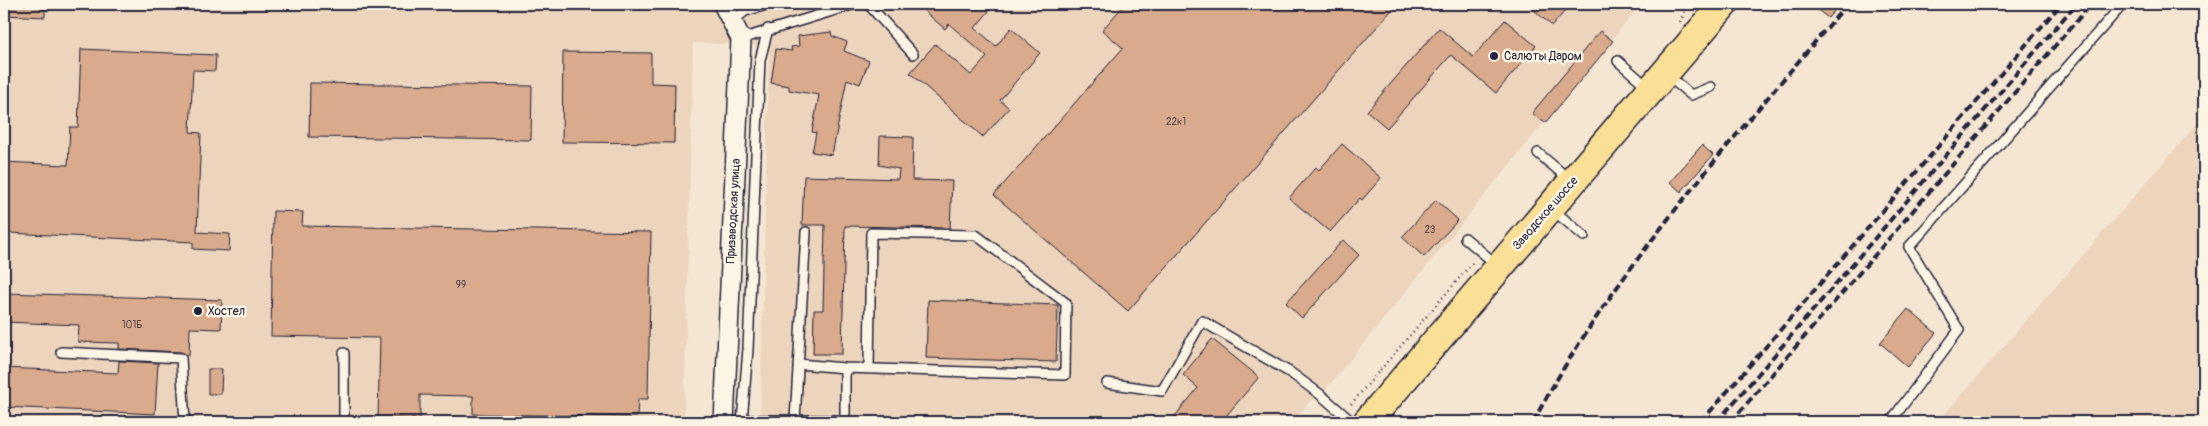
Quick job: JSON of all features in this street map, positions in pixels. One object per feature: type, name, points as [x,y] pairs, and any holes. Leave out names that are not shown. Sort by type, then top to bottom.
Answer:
[{"type":"main road","name":"Заводское шоссе","points":[[1367,422],[1724,4]]},
{"type":"street","points":[[722,4],[741,12],[741,39]]},
{"type":"street","name":"Призаводская улица","points":[[736,422],[741,39]]},
{"type":"lane","points":[[741,12],[770,4]]},
{"type":"lane","points":[[741,39],[768,29],[855,4]]},
{"type":"lane","points":[[868,4],[913,54]]},
{"type":"lane","points":[[1891,421],[1960,330],[1910,247],[2123,4]]},
{"type":"lane","points":[[768,29],[760,60],[748,349],[736,422],[845,420],[844,368]]},
{"type":"lane","points":[[1618,61],[1691,95],[1710,88]]},
{"type":"lane","points":[[1538,153],[1572,182]]},
{"type":"lane","points":[[1550,208],[1584,236]]},
{"type":"lane","points":[[795,420],[806,232]]},
{"type":"lane","points":[[798,364],[844,368],[1065,375],[1066,303],[976,235],[870,232],[869,368]]},
{"type":"lane","points":[[1465,238],[1499,267]]},
{"type":"lane","points":[[1107,383],[1162,390],[1202,321],[1291,373],[1321,395],[1352,422]]},
{"type":"lane","points":[[61,352],[181,358],[185,422]]},
{"type":"lane","points":[[344,352],[344,422]]},
{"type":"shaded area","points":[[4,4],[1641,4],[1318,399],[1312,399],[1292,422],[760,422],[769,46],[693,43],[684,422],[4,422]]},
{"type":"shaded area","points":[[2204,116],[2204,422],[1938,422]]},
{"type":"building","points":[[4,4],[45,4],[45,17],[4,15]]},
{"type":"building","points":[[916,4],[995,4],[975,28],[996,46],[1011,28],[1040,53],[1000,100],[1009,108],[983,137],[910,73],[935,44],[971,75],[987,57],[949,24],[945,29]]},
{"type":"building","points":[[1125,4],[1397,4],[1128,311],[994,195],[1123,48],[1102,30]]},
{"type":"building","points":[[1527,4],[1571,4],[1552,26]]},
{"type":"building","points":[[1810,4],[1840,4],[1828,18]]},
{"type":"building","points":[[1505,20],[1536,46],[1496,93],[1451,55],[1387,128],[1367,111],[1439,28],[1473,57]]},
{"type":"building","points":[[1600,31],[1613,41],[1545,123],[1532,113]]},
{"type":"building","points":[[831,32],[832,36],[847,42],[844,51],[869,61],[860,84],[847,79],[832,155],[812,152],[816,133],[812,132],[819,95],[789,90],[789,86],[771,83],[776,49],[792,51],[791,47],[799,46],[798,36]]},
{"type":"building","points":[[81,49],[216,55],[215,71],[193,70],[190,132],[201,133],[197,232],[230,234],[229,251],[193,249],[193,242],[8,233],[8,216],[4,216],[4,162],[68,165],[70,127],[78,127]]},
{"type":"building","points":[[563,52],[651,53],[651,83],[675,84],[674,143],[562,142]]},
{"type":"building","points":[[310,83],[532,86],[531,140],[309,137]]},
{"type":"building","points":[[880,136],[913,137],[912,180],[952,181],[950,228],[845,226],[842,354],[813,354],[814,310],[823,310],[825,225],[802,225],[804,176],[898,179],[899,169],[879,165]]},
{"type":"building","points":[[1342,144],[1381,178],[1362,200],[1360,198],[1330,232],[1289,198],[1316,167],[1319,170]]},
{"type":"building","points":[[1702,145],[1713,155],[1681,192],[1670,182]]},
{"type":"building","points":[[1436,200],[1458,220],[1424,257],[1402,237]]},
{"type":"building","points":[[273,211],[303,212],[302,226],[651,232],[648,399],[638,399],[637,417],[473,414],[473,396],[420,395],[420,419],[378,418],[380,338],[271,336]]},
{"type":"building","points":[[1343,240],[1359,255],[1302,318],[1286,303]]},
{"type":"building","points":[[5,293],[222,300],[221,329],[190,328],[189,356],[181,352],[119,349],[119,343],[78,342],[79,325],[4,322]]},
{"type":"building","points":[[928,300],[1058,305],[1056,362],[926,358]]},
{"type":"building","points":[[1908,309],[1936,333],[1908,367],[1880,343]]},
{"type":"building","points":[[1212,339],[1259,377],[1221,422],[1170,422],[1198,388],[1183,375]]},
{"type":"building","points":[[119,361],[158,363],[155,414],[4,407],[4,368],[118,373]]},
{"type":"building","points":[[208,369],[222,369],[221,394],[208,394]]},
{"type":"railway","points":[[1533,422],[1565,365],[1639,257],[1720,155],[1847,4]]},
{"type":"railway","points":[[1701,422],[2061,4]]},
{"type":"railway","points":[[1717,422],[2076,4]]},
{"type":"railway","points":[[1731,422],[2091,4]]},
{"type":"place","name":"Салюты Даром","points":[[1494,56]]},
{"type":"place","name":"Хостел","points":[[198,311]]}]
